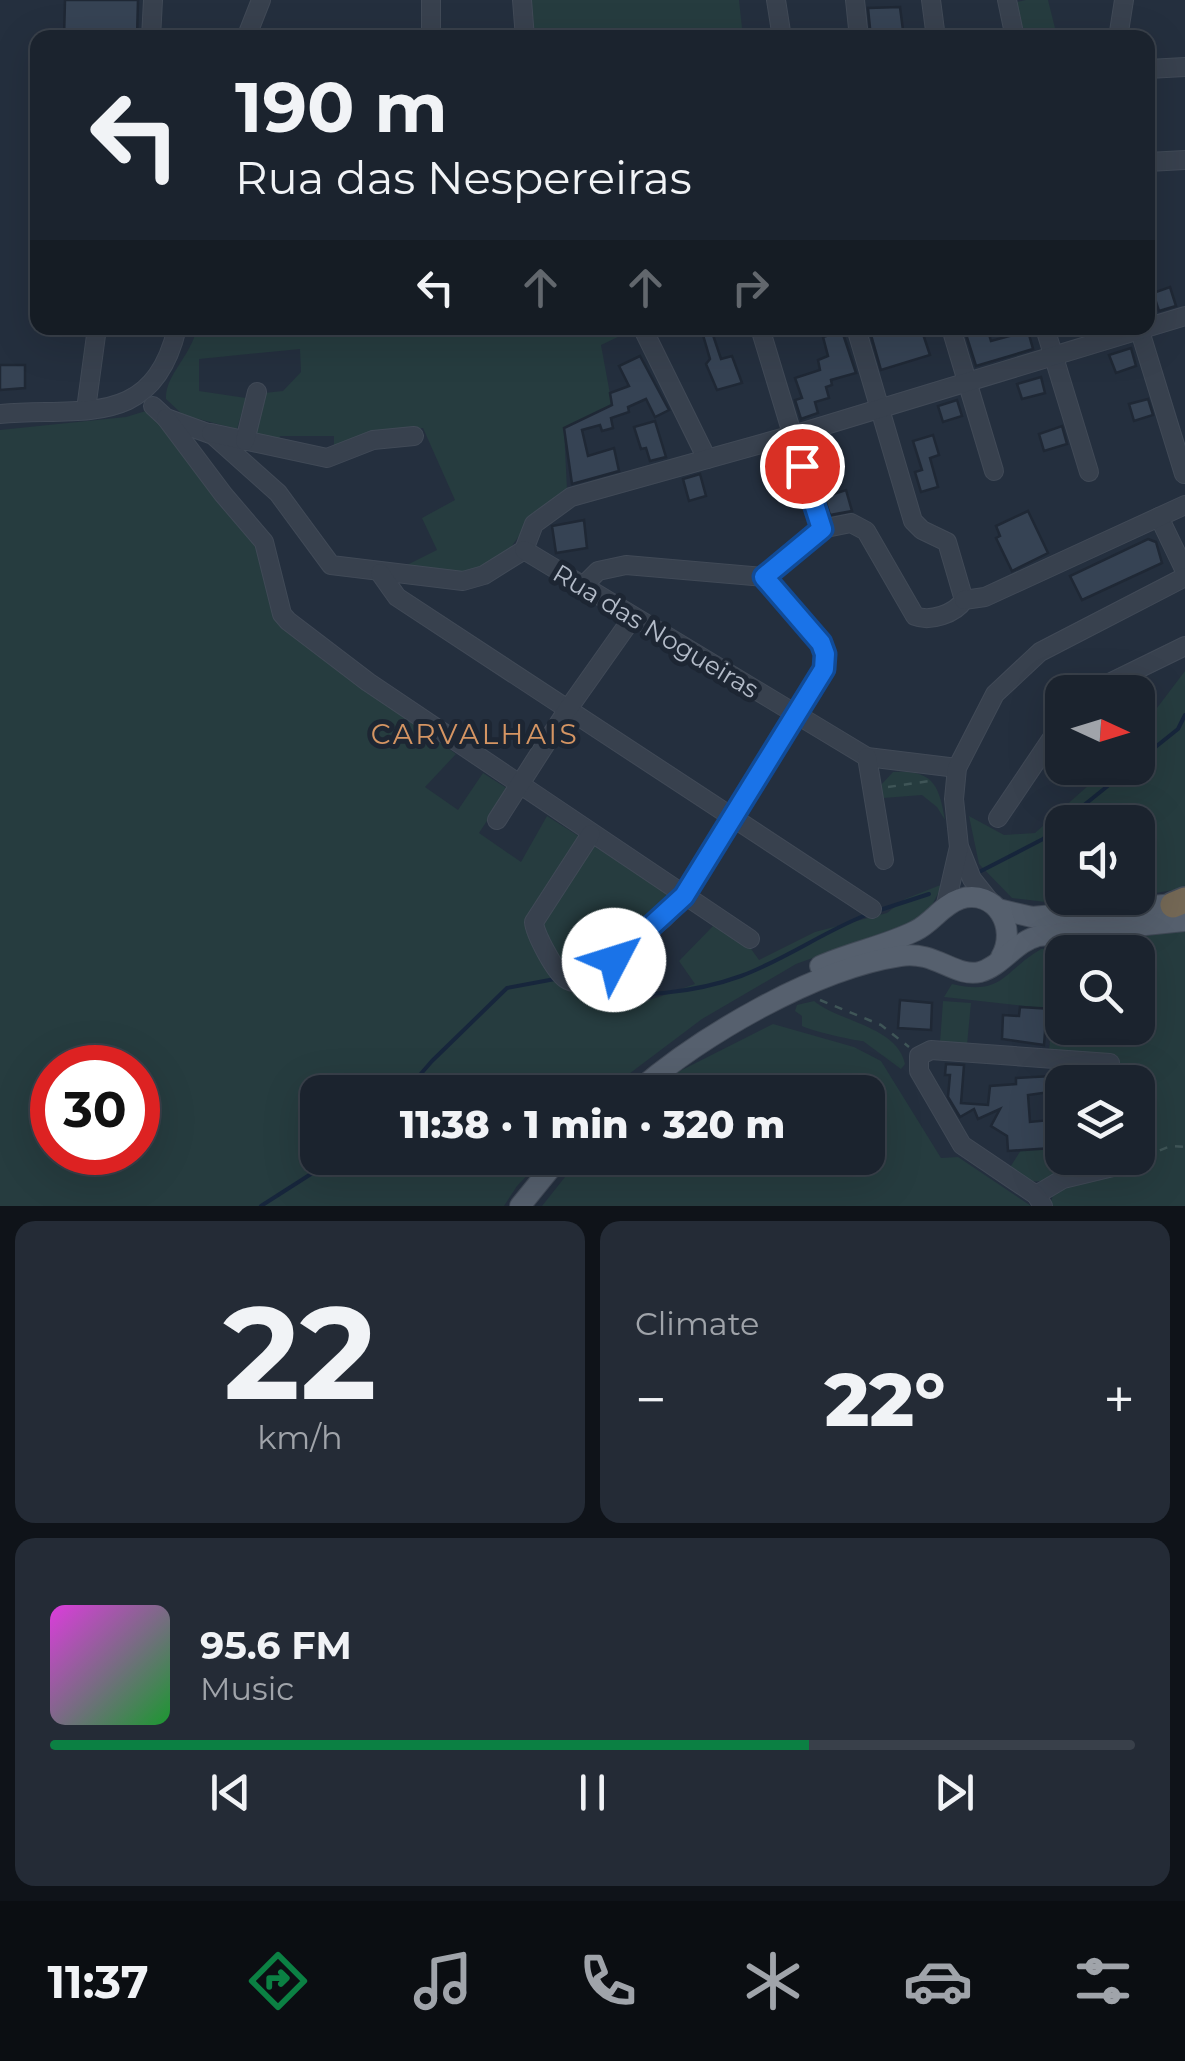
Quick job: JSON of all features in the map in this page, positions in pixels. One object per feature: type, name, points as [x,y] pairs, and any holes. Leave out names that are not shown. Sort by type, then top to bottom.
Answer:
[{"type":"main road","points":[[645,1075],[685,1044],[754,1002],[824,964],[914,932],[955,901],[971,898],[1032,917],[1182,907]]},
{"type":"main road","points":[[995,907],[1008,934],[1000,959]]},
{"type":"main road","points":[[658,1075],[730,1026],[829,976],[904,955],[944,962],[969,973],[983,971],[1022,942],[1038,936],[1182,907]]},
{"type":"main road","points":[[943,910],[934,938],[944,962]]},
{"type":"main road","points":[[520,1206],[545,1175]]},
{"type":"main road","points":[[530,1206],[555,1175]]},
{"type":"street","points":[[152,30],[153,0]]},
{"type":"street","points":[[249,30],[261,0]]},
{"type":"street","points":[[421,0],[431,0],[431,30]]},
{"type":"street","points":[[522,0],[524,30]]},
{"type":"street","points":[[776,0],[781,30]]},
{"type":"street","points":[[855,0],[858,30]]},
{"type":"street","points":[[930,0],[935,30]]},
{"type":"street","points":[[1007,0],[1013,30]]},
{"type":"street","points":[[1119,30],[1124,0]]},
{"type":"street","points":[[1155,69],[1185,68]]},
{"type":"street","points":[[1155,162],[1185,160]]},
{"type":"street","points":[[1155,325],[1185,316]]},
{"type":"street","points":[[175,335],[167,361],[154,383],[152,407],[264,542],[282,614],[288,621],[368,682],[750,940]]},
{"type":"street","points":[[646,335],[707,459]]},
{"type":"street","points":[[762,335],[822,529]]},
{"type":"street","points":[[858,335],[914,521],[922,530],[948,542],[964,600]]},
{"type":"street","points":[[953,335],[994,471]]},
{"type":"street","points":[[1047,335],[1089,472]]},
{"type":"street","points":[[206,432],[278,492],[331,566],[463,581],[484,575],[524,550],[534,524],[566,499],[1121,335]]},
{"type":"street","points":[[1142,335],[1184,474]]},
{"type":"street","points":[[86,409],[95,336]]},
{"type":"street","points":[[246,441],[257,392]]},
{"type":"street","points":[[0,414],[152,407],[206,432],[327,458],[373,440],[414,436]]},
{"type":"street","points":[[764,577],[822,529],[851,522],[862,527],[909,608],[919,618],[932,618],[955,610],[964,600],[986,597],[1185,504]]},
{"type":"street","points":[[995,907],[972,879],[959,847],[954,799],[960,755],[995,694],[1040,652],[1185,574],[1159,517]]},
{"type":"street","name":"Rua das Nogueiras","points":[[524,550],[867,758],[957,768]]},
{"type":"street","points":[[583,586],[598,571],[626,565],[764,577],[821,643],[825,654],[824,669],[684,896],[664,918],[590,980],[576,982],[565,978],[534,930],[534,918],[591,834]]},
{"type":"street","points":[[380,572],[397,597],[872,909]]},
{"type":"street","points":[[497,820],[633,616]]},
{"type":"street","points":[[1126,675],[1185,646]]},
{"type":"street","points":[[998,818],[1045,748]]},
{"type":"street","points":[[867,758],[884,860]]},
{"type":"street","points":[[943,910],[959,847]]},
{"type":"street","points":[[1064,1175],[1040,1201],[962,1145],[919,1071],[918,1056],[931,1050],[1110,1063]]},
{"type":"street","points":[[1064,1060],[1064,1065]]},
{"type":"path","points":[[882,788],[932,780]]},
{"type":"path","points":[[817,995],[822,1003],[881,1025],[918,1056]]},
{"type":"path","points":[[1155,1154],[1171,1146],[1185,1147]]},
{"type":"green space","points":[[528,0],[739,0],[742,30],[530,30]]},
{"type":"green space","points":[[1048,0],[1056,30],[1022,30],[1017,2]]},
{"type":"green space","points":[[194,335],[622,335],[601,345],[612,405],[564,428],[567,490],[535,514],[506,554],[483,568],[452,573],[403,567],[437,550],[422,518],[455,500],[423,428],[368,436],[334,449],[334,436],[280,436],[278,443],[250,439],[264,393],[283,391],[301,372],[300,349],[199,359],[199,391],[246,398],[237,429],[183,415],[166,399]]},
{"type":"green space","points":[[149,410],[262,546],[295,635],[456,754],[425,787],[458,810],[483,773],[508,789],[479,833],[521,862],[547,816],[668,893],[662,911],[590,969],[581,999],[624,1005],[695,984],[679,961],[713,926],[749,946],[759,960],[815,932],[887,913],[905,899],[943,884],[931,907],[910,923],[796,964],[702,1019],[628,1075],[300,1075],[300,1175],[528,1175],[504,1206],[0,1206],[0,430],[126,417]]},
{"type":"green space","points":[[1185,671],[1185,888],[1155,893],[1155,805],[1066,805],[1089,785],[1155,785],[1155,711]]},
{"type":"green space","points":[[893,772],[918,773],[932,782],[945,820],[922,795],[883,798],[881,785]]},
{"type":"green space","points":[[969,816],[1004,835],[1035,833],[1045,824],[1045,902],[1012,898],[979,864]]},
{"type":"green space","points":[[1185,931],[1185,1206],[1050,1206],[1054,1191],[1074,1175],[1155,1175],[1155,1065],[1075,1065],[1049,1051],[1050,1045],[1155,1045],[1153,935]]},
{"type":"green space","points":[[1045,948],[1045,1008],[944,997],[952,984],[993,984]]},
{"type":"green space","points":[[814,1001],[891,1041],[905,1064],[901,1069],[863,1041],[802,1026],[802,1016],[795,1011],[797,1005]]},
{"type":"green space","points":[[943,1001],[971,1003],[967,1045],[940,1043]]},
{"type":"green space","points":[[773,1024],[854,1047],[881,1061],[941,1158],[958,1157],[1031,1206],[542,1206],[567,1175],[885,1175],[885,1075],[672,1075]]},
{"type":"green space","points":[[1045,1148],[1045,1175],[1055,1175],[1036,1182],[1009,1169],[1021,1150]]},
{"type":"building","points":[[65,0],[138,0],[137,30],[64,30]]},
{"type":"building","points":[[900,7],[903,30],[870,30],[868,8]]},
{"type":"building","points":[[1170,287],[1176,306],[1159,311],[1155,292]]},
{"type":"building","points":[[703,335],[713,335],[721,359],[732,356],[742,383],[717,390],[706,364],[710,359]]},
{"type":"building","points":[[843,335],[856,373],[831,380],[832,385],[826,387],[829,398],[815,402],[818,413],[801,419],[795,400],[802,398],[795,378],[820,370],[818,360],[828,356],[823,337]]},
{"type":"building","points":[[871,335],[923,335],[930,355],[881,370]]},
{"type":"building","points":[[966,335],[989,335],[991,341],[1029,335],[1033,349],[976,366]]},
{"type":"building","points":[[1131,348],[1136,366],[1116,373],[1109,355]]},
{"type":"building","points":[[640,356],[669,410],[655,417],[646,399],[628,407],[629,412],[611,418],[613,428],[602,431],[600,425],[582,430],[588,456],[614,448],[619,471],[572,484],[564,428],[612,405],[610,393],[629,386],[619,366]]},
{"type":"building","points":[[0,365],[25,365],[25,388],[0,390]]},
{"type":"building","points":[[1041,377],[1045,393],[1022,399],[1017,384]]},
{"type":"building","points":[[1148,399],[1153,415],[1134,421],[1129,404]]},
{"type":"building","points":[[957,400],[962,416],[943,422],[938,406]]},
{"type":"building","points":[[655,421],[666,457],[650,461],[646,448],[641,449],[634,427]]},
{"type":"building","points":[[1062,426],[1067,444],[1044,451],[1039,434]]},
{"type":"building","points":[[933,435],[939,455],[930,458],[938,487],[921,492],[915,472],[922,470],[913,441]]},
{"type":"building","points":[[829,437],[834,455],[813,461],[808,443]]},
{"type":"building","points":[[700,474],[706,496],[689,501],[683,479]]},
{"type":"building","points":[[846,490],[852,511],[830,515],[824,497]]},
{"type":"building","points":[[1028,511],[1048,553],[1012,571],[996,538],[1000,536],[996,526]]},
{"type":"building","points":[[584,520],[587,548],[556,553],[552,526]]},
{"type":"building","points":[[1148,539],[1156,542],[1162,563],[1082,600],[1070,576]]},
{"type":"building","points":[[900,1000],[932,1003],[931,1030],[898,1028]]},
{"type":"building","points":[[1020,1007],[1045,1009],[1044,1045],[1002,1039],[1003,1015],[1019,1016]]},
{"type":"building","points":[[946,1064],[964,1065],[961,1103],[988,1105],[990,1086],[1016,1084],[1016,1078],[1045,1076],[1045,1093],[1028,1095],[1030,1122],[1045,1120],[1045,1148],[1008,1151],[1007,1136],[991,1126],[1000,1109],[978,1119],[974,1109],[960,1117],[948,1097],[950,1075],[945,1075]]},
{"type":"waterway","points":[[1155,747],[1178,729],[1185,715]]},
{"type":"waterway","points":[[1084,805],[1109,785]]},
{"type":"waterway","points":[[981,871],[1045,837]]},
{"type":"waterway","points":[[880,910],[929,894]]},
{"type":"waterway","points":[[588,988],[644,994],[724,981],[757,969],[866,915]]},
{"type":"waterway","points":[[420,1075],[507,988],[555,979]]},
{"type":"waterway","points":[[261,1206],[309,1175]]},
{"type":"district","name":"CARVALHAIS","points":[[475,734]]},
{"type":"route","points":[[614,960],[684,896],[824,669],[821,643],[764,577],[822,529],[802,466]]}]
